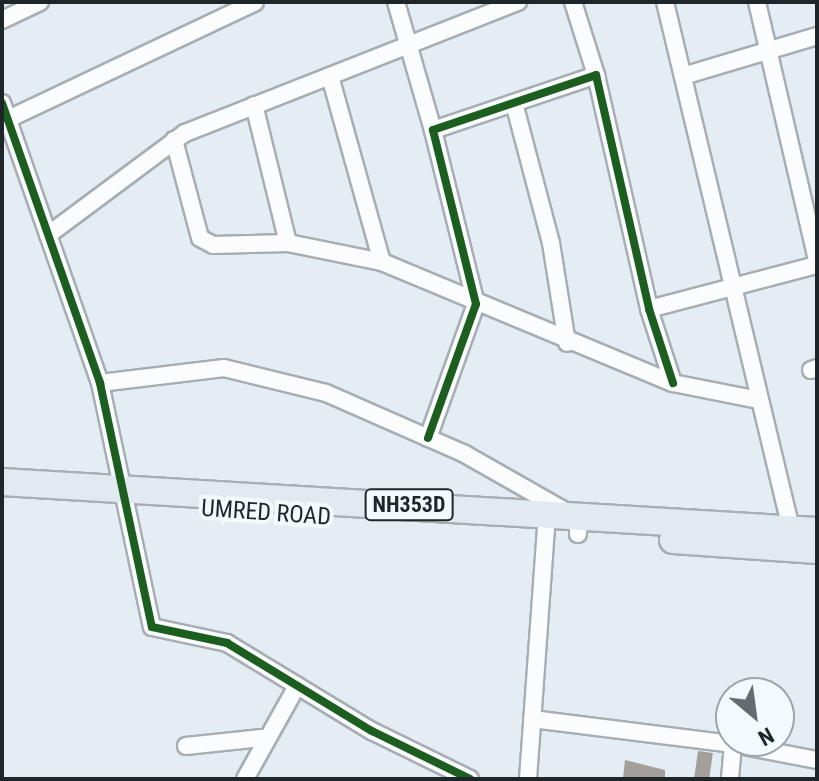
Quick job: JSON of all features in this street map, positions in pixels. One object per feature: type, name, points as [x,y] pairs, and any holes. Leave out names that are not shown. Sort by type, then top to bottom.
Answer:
[{"type":"highway","name":"NH353D","points":[[2,482],[129,498],[545,525],[791,529],[816,549]]},
{"type":"highway","name":"NH353D","points":[[2,498],[129,498]]},
{"type":"highway","name":"NH353D","points":[[578,526],[816,549]]},
{"type":"street","points":[[2,20],[40,2]]},
{"type":"street","points":[[255,2],[5,111],[8,142],[48,235],[100,383],[129,498],[152,627],[227,643],[297,686],[470,779]]},
{"type":"street","points":[[396,2],[433,130],[476,304],[428,438]]},
{"type":"street","points":[[573,2],[596,75],[649,309],[673,383]]},
{"type":"street","points":[[665,2],[791,529]]},
{"type":"street","points":[[649,309],[732,291],[817,263],[757,2]]},
{"type":"street","points":[[48,235],[174,140],[510,3]]},
{"type":"street","points":[[683,76],[817,36]]},
{"type":"street","points":[[433,130],[596,75]]},
{"type":"street","points":[[330,76],[382,262]]},
{"type":"street","points":[[514,103],[551,243],[567,343]]},
{"type":"street","points":[[254,105],[288,243]]},
{"type":"street","points":[[174,140],[200,238],[213,245],[288,243],[382,262],[567,343],[673,383],[759,400]]},
{"type":"street","points":[[100,383],[224,368],[326,393],[428,438],[578,526]]},
{"type":"street","points":[[528,779],[545,525]]},
{"type":"street","points":[[245,779],[262,738],[297,686]]},
{"type":"street","points":[[532,719],[715,742]]},
{"type":"street","points":[[186,746],[262,738]]},
{"type":"street","points":[[795,756],[817,760]]},
{"type":"street","points":[[730,779],[732,757]]},
{"type":"building","points":[[698,751],[713,753],[709,779],[694,779]]},
{"type":"building","points":[[625,760],[665,770],[665,779],[623,779]]},
{"type":"cycle path","points":[[428,438],[476,304],[433,130],[596,75],[649,309],[673,383]]},
{"type":"cycle path","points":[[2,103],[100,383],[152,627],[227,643],[372,731],[470,779]]}]
